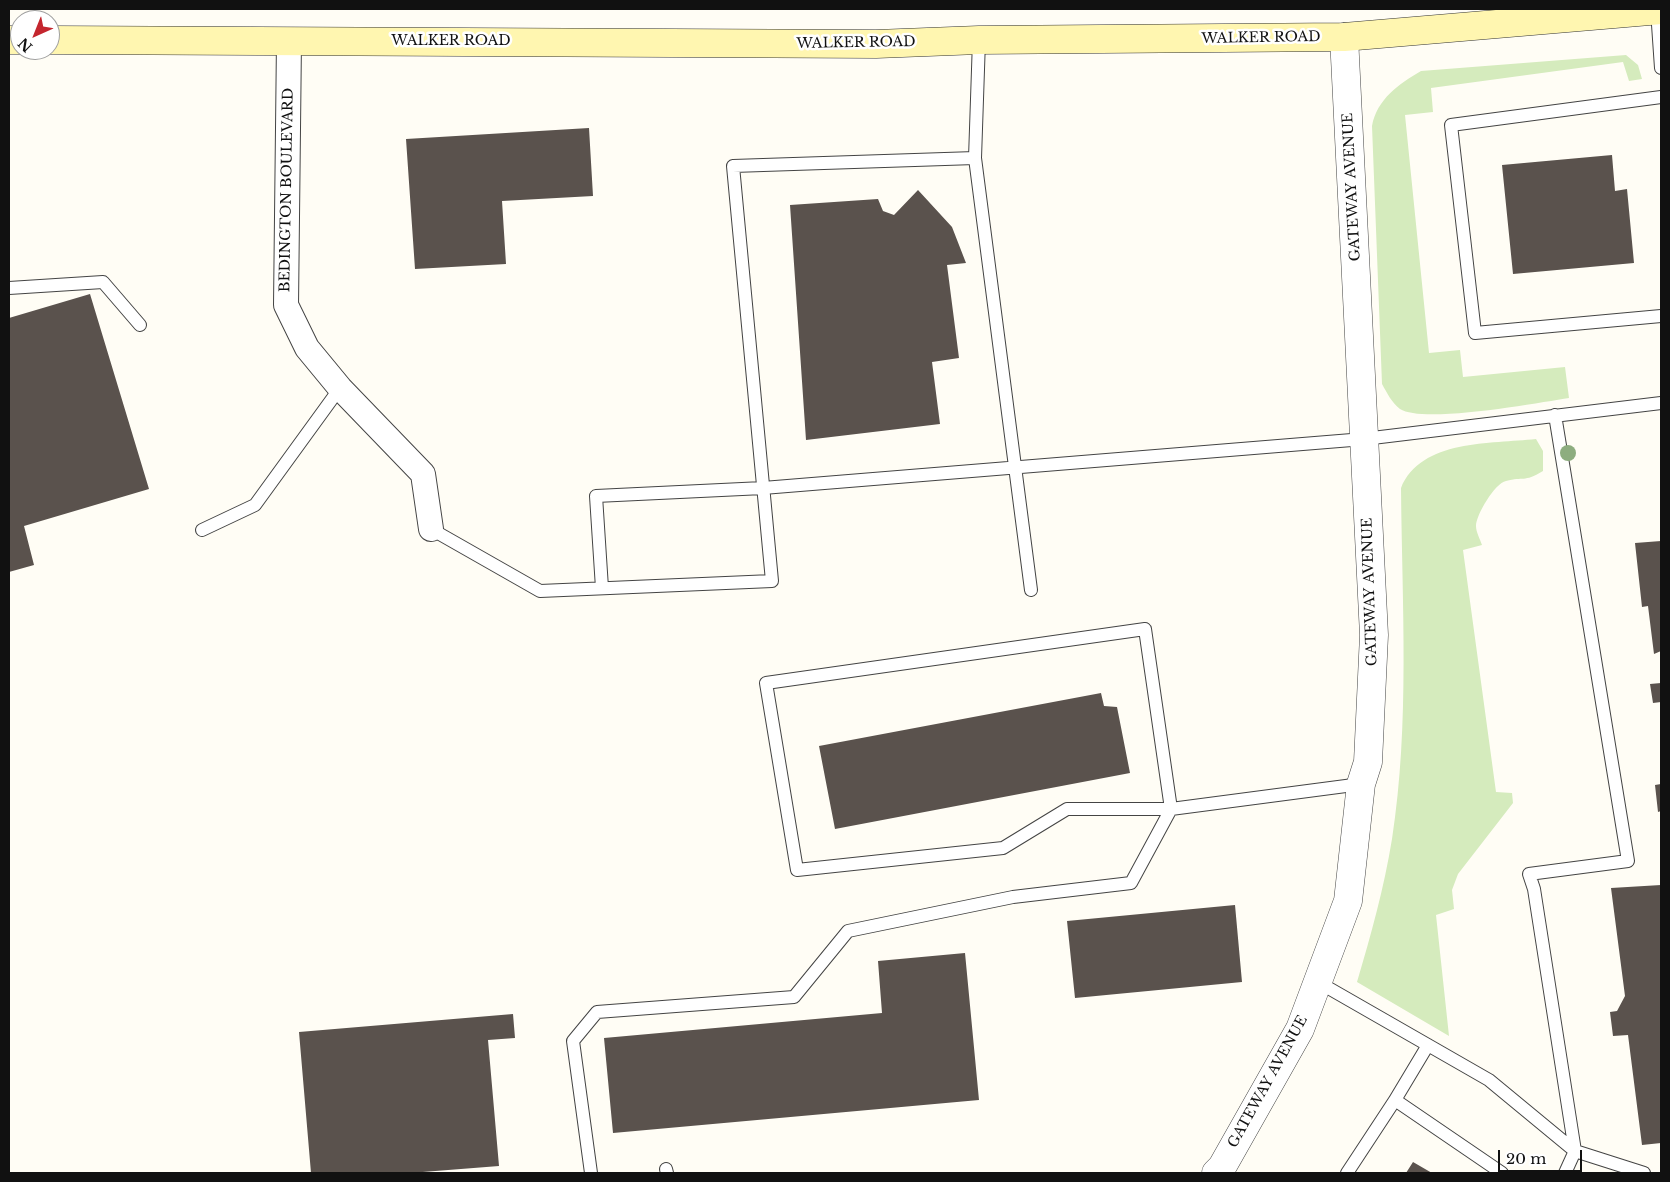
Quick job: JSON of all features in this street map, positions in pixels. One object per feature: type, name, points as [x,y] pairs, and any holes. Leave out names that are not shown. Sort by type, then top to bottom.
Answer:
[{"type":"main road","name":"WALKER ROAD","points":[[60,40],[876,44],[979,40],[1344,37],[1659,10]]},
{"type":"street","name":"GATEWAY AVENUE","points":[[1216,1173],[1222,1167],[1300,1029],[1318,982],[1348,900],[1361,784],[1368,762],[1374,635],[1344,37]]},
{"type":"street","name":"BEDINGTON BOULEVARD","points":[[289,40],[286,305],[307,348],[340,388],[423,474],[431,530]]},
{"type":"lane","points":[[1659,10],[1661,68]]},
{"type":"lane","points":[[979,40],[975,158],[1031,590]]},
{"type":"lane","points":[[1661,97],[1451,125],[1475,333],[1661,316]]},
{"type":"lane","points":[[431,530],[540,590],[772,582],[733,166],[975,158]]},
{"type":"lane","points":[[9,288],[103,282],[140,325]]},
{"type":"lane","points":[[202,530],[255,506],[340,388]]},
{"type":"lane","points":[[602,588],[596,496],[763,488],[1364,439],[1661,403]]},
{"type":"lane","points":[[1555,415],[1628,861],[1529,874],[1534,889],[1576,1151],[1565,1173]]},
{"type":"lane","points":[[591,1173],[573,1041],[597,1012],[794,997],[848,931],[1013,897],[1131,882],[1171,810],[1145,629],[766,683],[797,870],[1003,848],[1068,809],[1171,810],[1361,784]]},
{"type":"lane","points":[[1318,982],[1489,1080],[1576,1151],[1644,1173]]},
{"type":"lane","points":[[1347,1173],[1428,1045]]},
{"type":"lane","points":[[1394,1100],[1502,1173]]},
{"type":"green space","points":[[1626,55],[1638,65],[1642,79],[1629,81],[1623,62],[1431,88],[1433,112],[1405,115],[1429,353],[1460,350],[1463,377],[1565,367],[1569,398],[1508,408],[1455,413],[1413,413],[1400,409],[1392,401],[1382,384],[1372,126],[1384,100],[1397,87],[1421,71]]},
{"type":"green space","points":[[1536,439],[1543,451],[1543,471],[1527,478],[1506,481],[1497,487],[1487,500],[1477,521],[1477,531],[1482,545],[1463,550],[1496,792],[1512,793],[1513,803],[1458,874],[1452,890],[1454,909],[1436,915],[1449,1036],[1357,982],[1385,875],[1398,796],[1404,664],[1401,488],[1411,472],[1424,460],[1441,452],[1479,444]]},
{"type":"building","points":[[589,128],[593,196],[502,201],[506,264],[415,269],[406,139]]},
{"type":"building","points":[[1612,155],[1615,191],[1627,189],[1634,263],[1513,274],[1502,165]]},
{"type":"building","points":[[918,190],[952,227],[966,263],[947,265],[959,358],[932,362],[940,424],[806,440],[790,205],[878,199],[883,211],[894,215]]},
{"type":"building","points":[[90,294],[149,489],[24,526],[34,565],[9,572],[9,318]]},
{"type":"building","points":[[1661,541],[1661,651],[1654,654],[1648,606],[1642,607],[1635,543]]},
{"type":"building","points":[[1661,683],[1661,702],[1653,703],[1650,684]]},
{"type":"building","points":[[1101,693],[1104,706],[1117,707],[1130,773],[835,829],[819,746]]},
{"type":"building","points":[[1661,784],[1661,811],[1658,812],[1655,785]]},
{"type":"building","points":[[1661,885],[1661,1143],[1642,1145],[1628,1035],[1613,1036],[1610,1012],[1617,1011],[1625,996],[1611,888]]},
{"type":"building","points":[[1235,905],[1242,982],[1075,998],[1067,921]]},
{"type":"building","points":[[965,953],[979,1100],[613,1133],[604,1038],[882,1013],[878,961]]},
{"type":"building","points":[[513,1014],[515,1038],[488,1040],[499,1166],[410,1173],[311,1173],[299,1032]]},
{"type":"building","points":[[1413,1162],[1432,1173],[1406,1173]]}]
